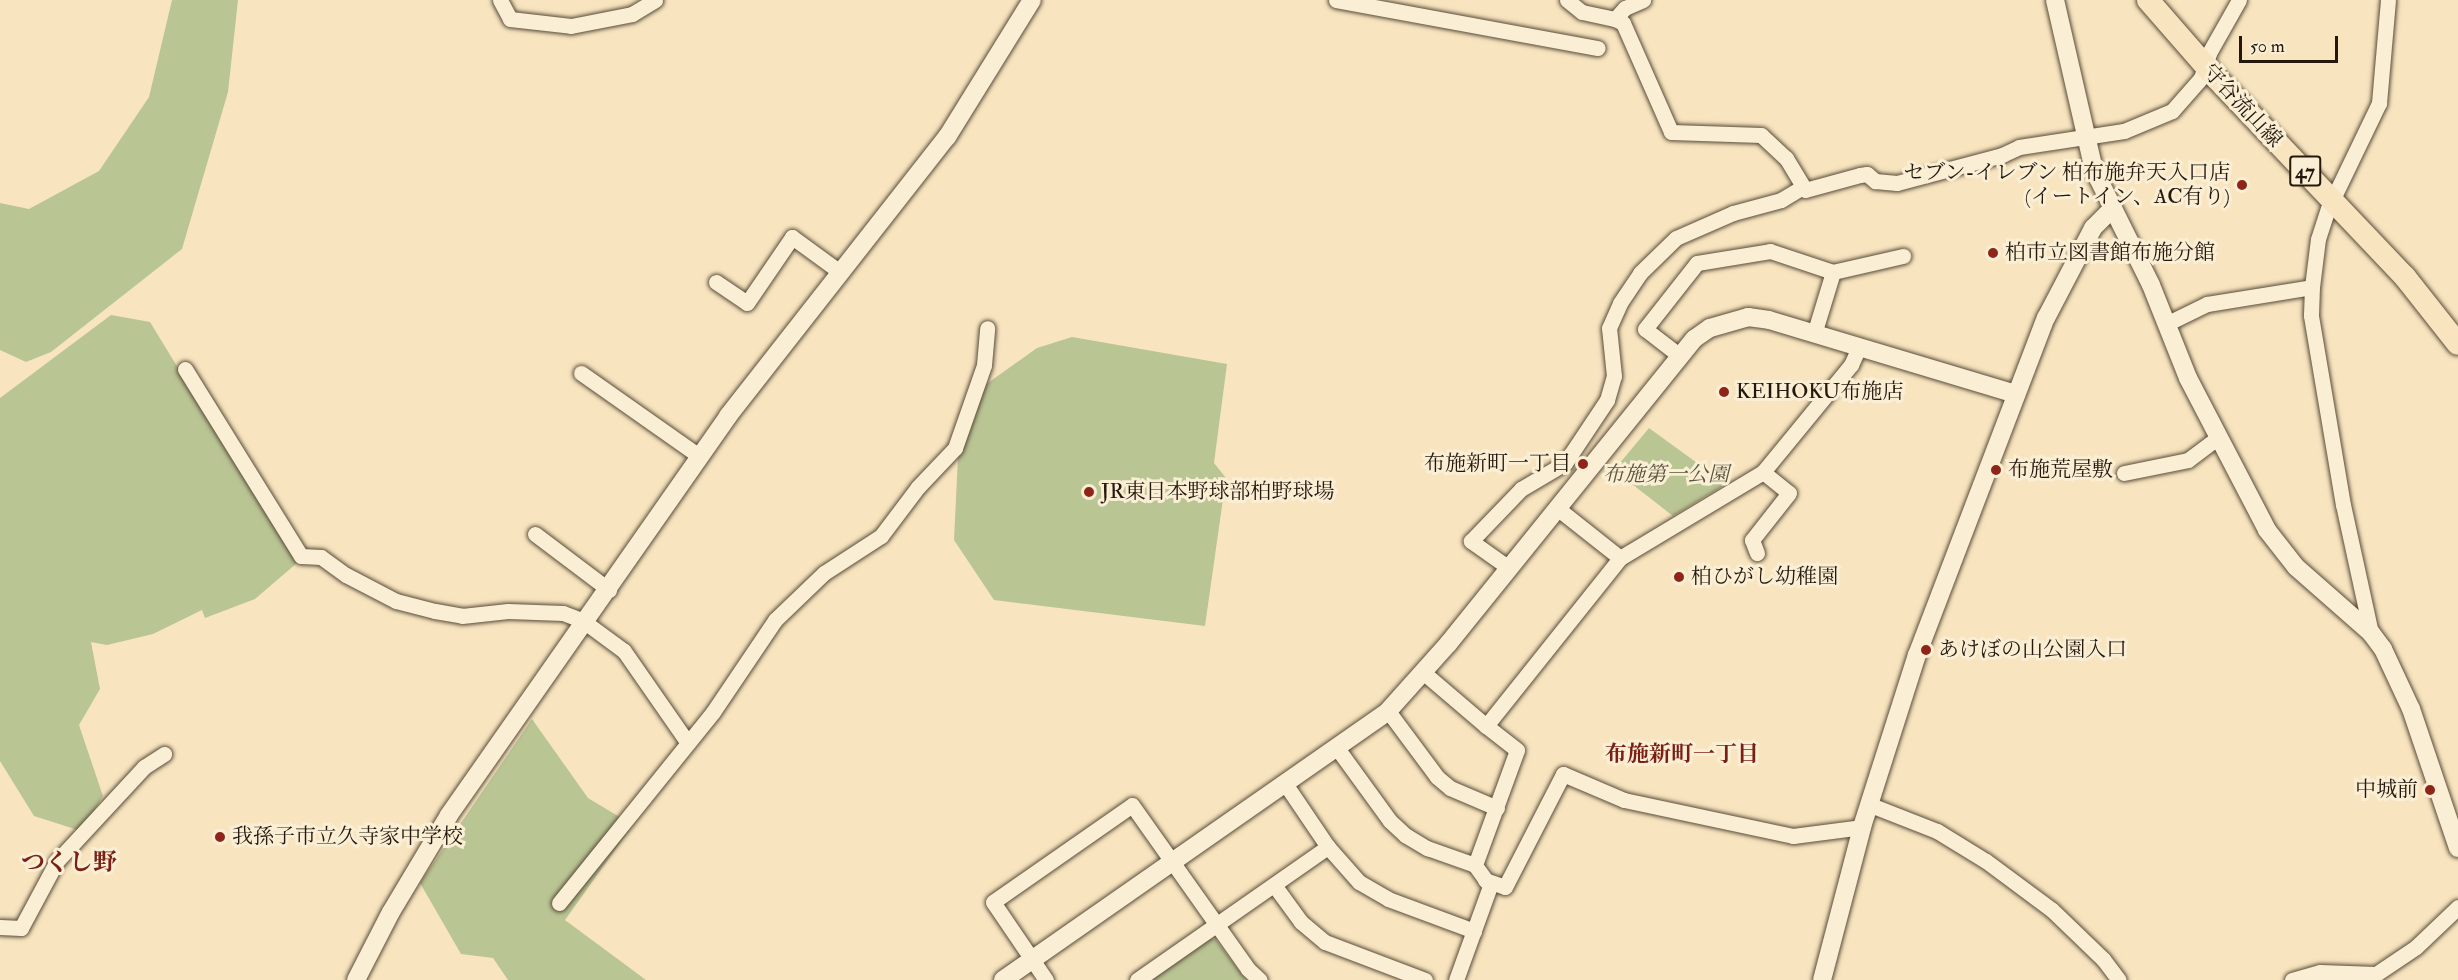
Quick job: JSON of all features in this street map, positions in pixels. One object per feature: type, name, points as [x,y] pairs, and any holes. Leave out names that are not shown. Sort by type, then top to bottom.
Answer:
[{"type":"main road","name":"守谷流山線","points":[[2148,0],[2204,66],[2405,277],[2458,344]]},
{"type":"street","points":[[500,0],[510,20],[571,26],[632,14],[655,0]]},
{"type":"street","points":[[356,980],[432,842],[609,590],[699,456],[947,136],[1032,0]]},
{"type":"street","points":[[1336,0],[1598,48]]},
{"type":"street","points":[[1567,0],[1582,12],[1623,23],[1671,132],[1761,135],[1786,158],[1805,190],[1860,174],[1867,174],[1875,181],[1897,183],[2002,155],[2019,147],[2124,131],[2172,111],[2201,78],[2204,66],[2239,0]]},
{"type":"street","points":[[1615,20],[1625,8],[1643,0]]},
{"type":"street","points":[[2055,0],[2094,170],[2151,285],[2166,324],[2218,437],[2267,530],[2296,567],[2372,633]]},
{"type":"street","points":[[2388,0],[2379,103],[2332,199],[2318,239],[2312,286],[2312,315],[2343,505],[2372,633],[2411,709],[2458,848]]},
{"type":"street","points":[[1509,568],[1471,541],[1521,489],[1565,463],[1607,400],[1614,376],[1609,328],[1640,273],[1677,238],[1733,213],[1781,200],[1803,187]]},
{"type":"street","points":[[1822,980],[1868,804],[1917,655],[2016,394],[2061,288],[2093,228],[2112,209]]},
{"type":"street","points":[[716,282],[747,303],[792,237],[840,272]]},
{"type":"street","points":[[1680,356],[1645,329],[1697,263],[1770,251],[1833,272],[1903,256]]},
{"type":"street","points":[[1814,334],[1833,272]]},
{"type":"street","points":[[2166,324],[2207,304],[2312,286]]},
{"type":"street","points":[[1003,980],[1388,711],[1424,673],[1694,339],[1728,320],[1769,320],[2016,394]]},
{"type":"street","points":[[559,903],[688,743],[786,608],[824,573],[881,536],[918,487],[955,448],[984,365],[987,328]]},
{"type":"street","points":[[1486,726],[1620,558],[1763,472],[1851,365],[1859,347]]},
{"type":"street","points":[[185,369],[300,556],[321,557],[346,575],[396,601],[435,611],[462,616],[508,611],[563,613],[586,623],[624,651],[688,743]]},
{"type":"street","points":[[581,374],[699,456]]},
{"type":"street","points":[[2124,472],[2188,460],[2218,437]]},
{"type":"street","points":[[1757,553],[1752,540],[1789,493],[1763,472]]},
{"type":"street","points":[[1557,508],[1620,558]]},
{"type":"street","points":[[535,534],[609,590]]},
{"type":"street","points":[[1424,673],[1516,750],[1475,865]]},
{"type":"street","points":[[1388,711],[1437,777],[1450,788],[1497,808]]},
{"type":"street","points":[[1337,748],[1390,821],[1405,835],[1427,848],[1475,865],[1490,886],[1456,980]]},
{"type":"street","points":[[0,927],[21,928],[57,861],[144,767],[164,754]]},
{"type":"street","points":[[1485,880],[1505,887],[1563,774],[1624,800],[1793,836],[1862,827]]},
{"type":"street","points":[[1286,784],[1344,867],[1375,892],[1474,931]]},
{"type":"street","points":[[1868,804],[1937,831],[1986,861],[2052,910],[2103,959],[2119,980]]},
{"type":"street","points":[[1046,980],[993,902],[1132,805],[1216,925],[1260,980]]},
{"type":"street","points":[[1137,980],[1328,847]]},
{"type":"street","points":[[1274,885],[1301,922],[1325,942],[1425,980]]},
{"type":"street","points":[[2292,980],[2320,972],[2368,978],[2416,947],[2458,907]]},
{"type":"green space","points":[[172,0],[238,0],[228,92],[182,249],[51,352],[26,362],[0,350],[0,203],[29,209],[99,171],[149,97]]},
{"type":"green space","points":[[111,315],[150,322],[297,563],[255,599],[205,618],[202,610],[153,634],[107,645],[91,642],[100,689],[79,725],[103,796],[81,831],[34,816],[0,761],[0,398]]},
{"type":"green space","name":"JR東日本野球部柏野球場","points":[[1072,337],[1227,364],[1214,463],[1226,478],[1205,626],[994,600],[954,540],[959,436],[978,390],[1037,348]]},
{"type":"green space","name":"布施第一公園","points":[[1649,428],[1726,484],[1673,516],[1614,470]]},
{"type":"green space","points":[[532,719],[588,798],[633,825],[565,920],[646,980],[508,980],[493,958],[461,954],[420,883]]},
{"type":"green space","points":[[1209,938],[1216,940],[1246,980],[1149,980]]},
{"type":"place","name":"セブン-イレブン 柏布施弁天入口店 (イートイン、AC有り)","points":[[2242,185]]},
{"type":"place","name":"柏市立図書館布施分館","points":[[1993,253]]},
{"type":"place","name":"KEIHOKU布施店","points":[[1724,392]]},
{"type":"place","name":"布施新町一丁目","points":[[1583,464]]},
{"type":"place","name":"布施荒屋敷","points":[[1996,470]]},
{"type":"place","name":"JR東日本野球部柏野球場","points":[[1089,492]]},
{"type":"place","name":"柏ひがし幼稚園","points":[[1679,577]]},
{"type":"place","name":"あけぼの山公園入口","points":[[1926,650]]},
{"type":"place","name":"中城前","points":[[2430,790]]},
{"type":"place","name":"我孫子市立久寺家中学校","points":[[220,837]]},
{"type":"district","name":"布施新町一丁目","points":[[1682,755]]},
{"type":"district","name":"つくし野","points":[[69,863]]}]
